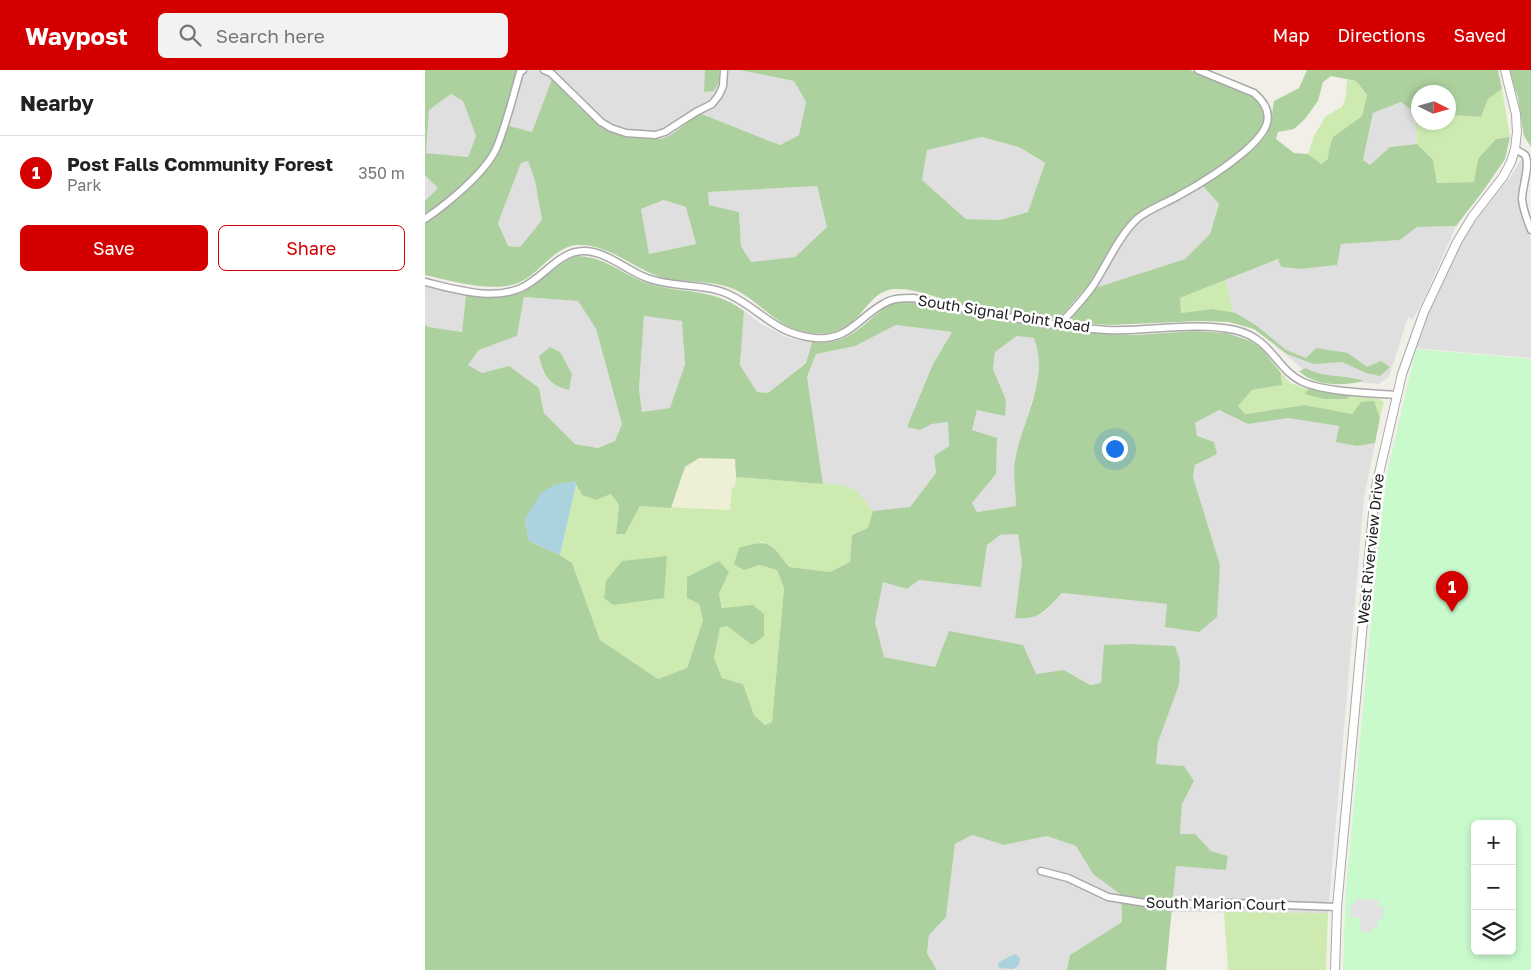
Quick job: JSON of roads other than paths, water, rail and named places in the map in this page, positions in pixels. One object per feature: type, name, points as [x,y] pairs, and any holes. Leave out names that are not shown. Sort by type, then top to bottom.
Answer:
[{"type":"street","points":[[425,219],[478,176],[488,164],[496,149],[520,72],[523,70]]},
{"type":"street","points":[[544,70],[551,73],[601,122],[619,131],[643,135],[655,135],[665,132],[712,104],[719,96],[723,86],[724,70]]},
{"type":"street","points":[[1059,325],[1092,287],[1131,226],[1140,217],[1224,169],[1258,140],[1265,131],[1266,106],[1261,99],[1254,93],[1198,70]]},
{"type":"street","name":"West Riverview Drive","points":[[1335,970],[1337,907],[1372,514],[1379,474],[1396,395],[1408,352],[1444,266],[1472,217],[1503,177],[1511,162],[1517,132],[1516,114],[1505,70]]},
{"type":"street","points":[[1515,149],[1525,154],[1528,160],[1522,196],[1523,208],[1531,230]]},
{"type":"street","name":"South Signal Point Road","points":[[425,282],[460,290],[487,293],[505,292],[521,288],[566,255],[576,251],[587,251],[599,254],[654,280],[728,294],[772,324],[788,332],[805,337],[828,338],[841,335],[884,303],[898,298],[913,298],[1059,325],[1110,330],[1198,326],[1237,331],[1252,336],[1264,344],[1290,373],[1302,382],[1320,387],[1396,395]]},
{"type":"street","name":"South Marion Court","points":[[1041,871],[1068,878],[1108,897],[1157,905],[1232,904],[1337,907]]},
{"type":"water","points":[[574,481],[576,485],[560,555],[529,541],[525,519],[541,493],[554,485]]},
{"type":"water","points":[[1015,954],[1020,959],[1019,965],[1013,969],[999,968],[999,962]]},
{"type":"place","name":"Post Falls Community Forest","points":[[1452,612]]}]
